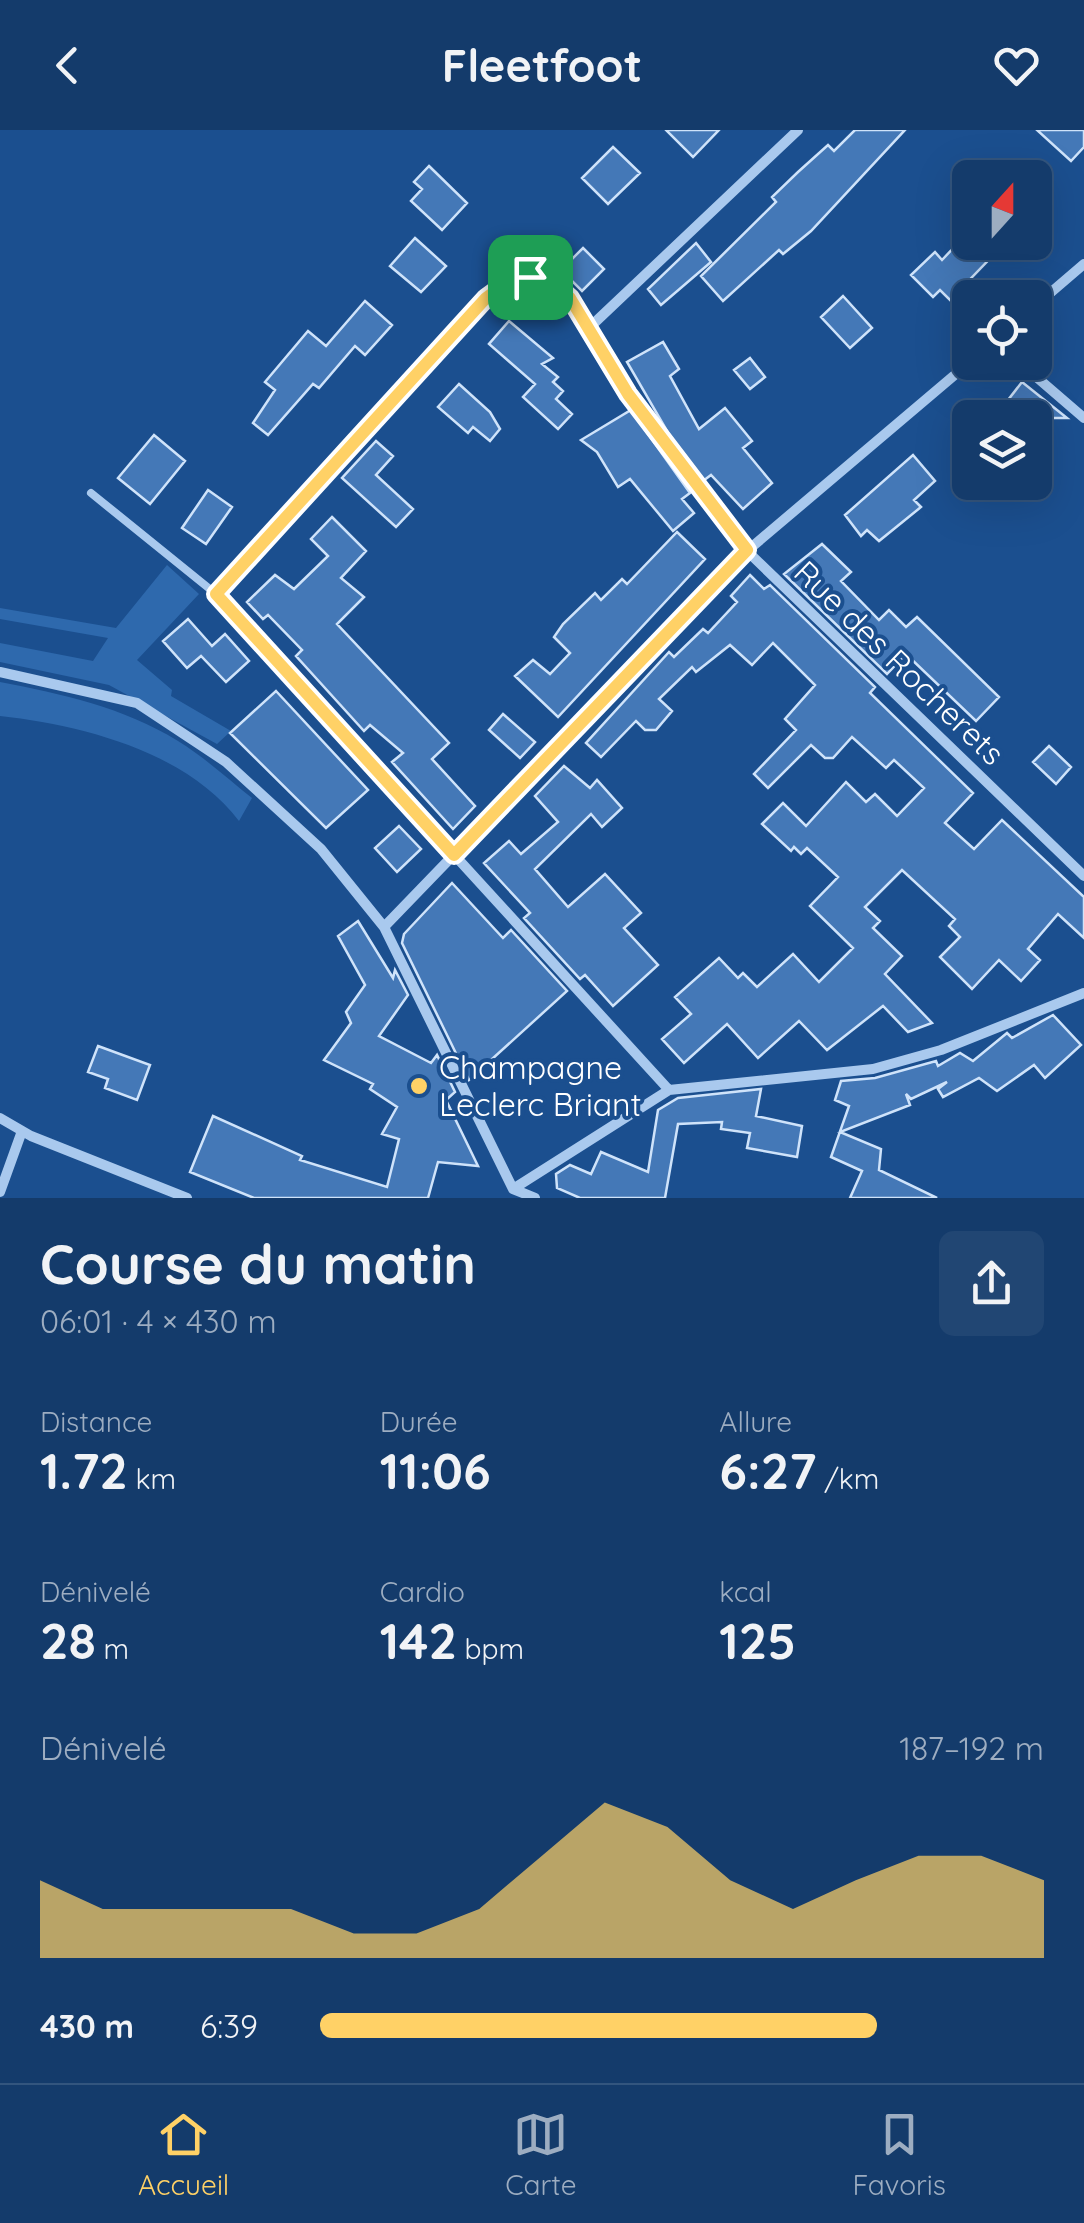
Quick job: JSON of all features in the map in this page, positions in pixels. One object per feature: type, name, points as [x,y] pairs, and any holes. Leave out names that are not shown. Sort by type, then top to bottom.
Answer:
[{"type":"street","points":[[590,327],[798,130]]},
{"type":"street","points":[[1052,291],[1084,264]]},
{"type":"street","name":"Rue des Rocherets","points":[[216,594],[498,288],[518,278],[552,282],[590,327],[638,409],[747,550],[1084,876]]},
{"type":"street","points":[[384,927],[747,550],[952,377]]},
{"type":"street","points":[[1041,380],[1084,418]]},
{"type":"street","points":[[216,594],[668,1090]]},
{"type":"street","points":[[0,672],[138,704],[194,738],[322,849],[384,927],[511,1193]]},
{"type":"street","points":[[511,1193],[668,1090],[873,1069],[941,1050],[1084,993]]},
{"type":"street","points":[[0,1118],[22,1131],[187,1198]]},
{"type":"street","points":[[0,1192],[22,1131]]},
{"type":"street","points":[[511,1193],[535,1198]]},
{"type":"lane","points":[[91,493],[216,594]]},
{"type":"shaded area","points":[[167,565],[199,594],[137,660],[172,690],[171,696],[231,731],[217,744],[109,685],[0,662],[0,643],[93,661],[108,638],[0,619],[0,608],[116,628]]},
{"type":"shaded area","points":[[0,682],[69,697],[136,719],[188,747],[252,798],[239,821],[191,777],[131,746],[65,726],[0,716]]},
{"type":"building","points":[[666,130],[719,130],[693,157]]},
{"type":"building","points":[[855,130],[905,130],[811,231],[783,254],[779,250],[723,301],[701,276],[776,202],[772,197],[798,172],[828,145],[834,151]]},
{"type":"building","points":[[1037,130],[1084,130],[1084,147],[1071,161]]},
{"type":"building","points":[[613,147],[640,173],[608,204],[582,178]]},
{"type":"building","points":[[429,166],[467,203],[442,230],[411,201],[422,189],[414,182]]},
{"type":"building","points":[[415,238],[446,266],[421,292],[390,266]]},
{"type":"building","points":[[696,243],[711,262],[661,305],[648,289]]},
{"type":"building","points":[[583,248],[604,269],[582,291],[561,270]]},
{"type":"building","points":[[952,249],[952,260],[989,260],[969,280],[952,280],[950,300],[940,290],[933,297],[911,275],[935,252],[942,260]]},
{"type":"building","points":[[843,296],[872,328],[850,348],[821,317]]},
{"type":"building","points":[[365,301],[392,325],[365,355],[355,346],[319,388],[313,384],[268,435],[253,423],[275,390],[265,382],[308,331],[326,346]]},
{"type":"building","points":[[509,321],[553,358],[542,364],[558,377],[553,382],[563,391],[556,399],[572,414],[558,429],[523,397],[535,384],[489,344]]},
{"type":"building","points":[[663,342],[679,369],[670,376],[699,429],[725,408],[752,441],[743,448],[772,483],[743,509],[711,475],[703,481],[678,450],[627,362]]},
{"type":"building","points":[[750,358],[765,377],[750,389],[734,370]]},
{"type":"building","points":[[1022,382],[1044,400],[1008,400]]},
{"type":"building","points":[[459,384],[490,412],[500,429],[490,441],[473,427],[468,433],[438,407]]},
{"type":"building","points":[[1052,406],[1067,418],[1052,418]]},
{"type":"building","points":[[631,410],[690,493],[682,499],[694,513],[673,531],[630,479],[618,487],[597,452],[581,440]]},
{"type":"building","points":[[154,435],[185,461],[150,504],[118,478]]},
{"type":"building","points":[[376,441],[393,456],[376,475],[413,509],[396,527],[342,478]]},
{"type":"building","points":[[913,455],[935,481],[914,500],[921,507],[879,541],[867,530],[861,536],[845,515]]},
{"type":"building","points":[[208,490],[232,507],[206,544],[182,528]]},
{"type":"building","points":[[332,517],[366,551],[341,578],[364,597],[337,624],[449,743],[432,759],[475,806],[453,829],[392,762],[403,753],[370,725],[364,731],[296,656],[302,650],[268,615],[263,619],[247,602],[275,575],[294,589],[328,556],[311,539]]},
{"type":"building","points":[[677,532],[705,559],[558,717],[515,676],[533,660],[550,674],[570,653],[554,637],[563,624],[595,593],[601,600],[622,579],[627,584]]},
{"type":"building","points":[[822,544],[851,572],[841,581],[879,620],[889,610],[906,627],[917,617],[999,697],[976,721],[906,654],[887,674],[784,574]]},
{"type":"building","points":[[750,575],[764,589],[770,585],[875,687],[870,693],[973,793],[945,823],[974,849],[1002,820],[1084,897],[1084,938],[1058,914],[1028,949],[1040,960],[1021,981],[999,960],[972,989],[940,957],[960,937],[949,926],[955,919],[902,870],[865,907],[880,921],[873,928],[902,956],[885,974],[932,1023],[908,1032],[883,1006],[827,1050],[799,1021],[758,1058],[727,1024],[684,1063],[662,1039],[691,1014],[675,997],[719,958],[738,978],[743,973],[757,987],[793,954],[819,982],[853,948],[810,906],[838,877],[807,848],[801,854],[794,847],[791,851],[762,824],[783,803],[806,826],[846,782],[866,802],[875,794],[897,816],[924,788],[894,760],[886,768],[852,737],[833,758],[825,758],[811,745],[768,788],[754,774],[796,730],[785,719],[815,685],[773,643],[752,665],[730,645],[696,672],[692,667],[659,699],[672,711],[656,730],[645,730],[636,721],[601,757],[586,743],[669,652],[674,657],[703,629],[708,633],[737,602],[731,596]]},
{"type":"building","points":[[188,619],[212,646],[225,634],[249,661],[226,682],[201,656],[187,668],[163,641]]},
{"type":"building","points":[[276,691],[368,790],[326,828],[230,733]]},
{"type":"building","points":[[503,714],[535,742],[520,758],[489,730]]},
{"type":"building","points":[[1049,746],[1071,767],[1056,784],[1033,762]]},
{"type":"building","points":[[564,766],[590,788],[597,780],[622,808],[602,827],[591,814],[535,869],[568,907],[605,874],[641,913],[624,928],[658,965],[613,1006],[585,975],[580,979],[524,918],[530,913],[484,863],[509,841],[521,854],[558,822],[535,796]]},
{"type":"building","points":[[399,826],[421,849],[397,872],[375,848]]},
{"type":"building","points":[[452,883],[503,938],[511,930],[567,991],[469,1080],[402,943],[404,934]]},
{"type":"building","points":[[358,921],[393,978],[395,970],[408,995],[379,1036],[431,1063],[437,1055],[455,1092],[446,1100],[478,1166],[438,1162],[428,1198],[254,1198],[190,1172],[213,1116],[302,1156],[300,1160],[387,1187],[399,1139],[382,1134],[397,1107],[370,1089],[373,1084],[324,1060],[351,1023],[346,1012],[365,985],[338,936]]},
{"type":"building","points":[[1053,1015],[1081,1045],[1045,1078],[1034,1065],[997,1091],[979,1078],[943,1097],[938,1089],[947,1082],[911,1099],[906,1094],[910,1105],[840,1132],[881,1149],[879,1170],[937,1198],[850,1198],[862,1171],[831,1157],[849,1106],[835,1100],[841,1081],[875,1078],[936,1061],[938,1066],[960,1053],[973,1061],[1007,1033],[1012,1038]]},
{"type":"building","points":[[98,1046],[150,1065],[137,1100],[105,1088],[108,1079],[88,1072]]},
{"type":"building","points":[[761,1089],[756,1116],[802,1126],[797,1157],[747,1148],[750,1133],[721,1129],[722,1122],[678,1124],[665,1198],[580,1198],[557,1188],[556,1174],[570,1165],[591,1174],[601,1152],[648,1172],[658,1110],[678,1098]]},
{"type":"place","name":"Champagne Leclerc Briant","points":[[419,1086]]},
{"type":"route","points":[[530,277],[563,289],[671,456],[747,550],[454,855],[216,594],[486,298],[508,282],[530,277]]}]
